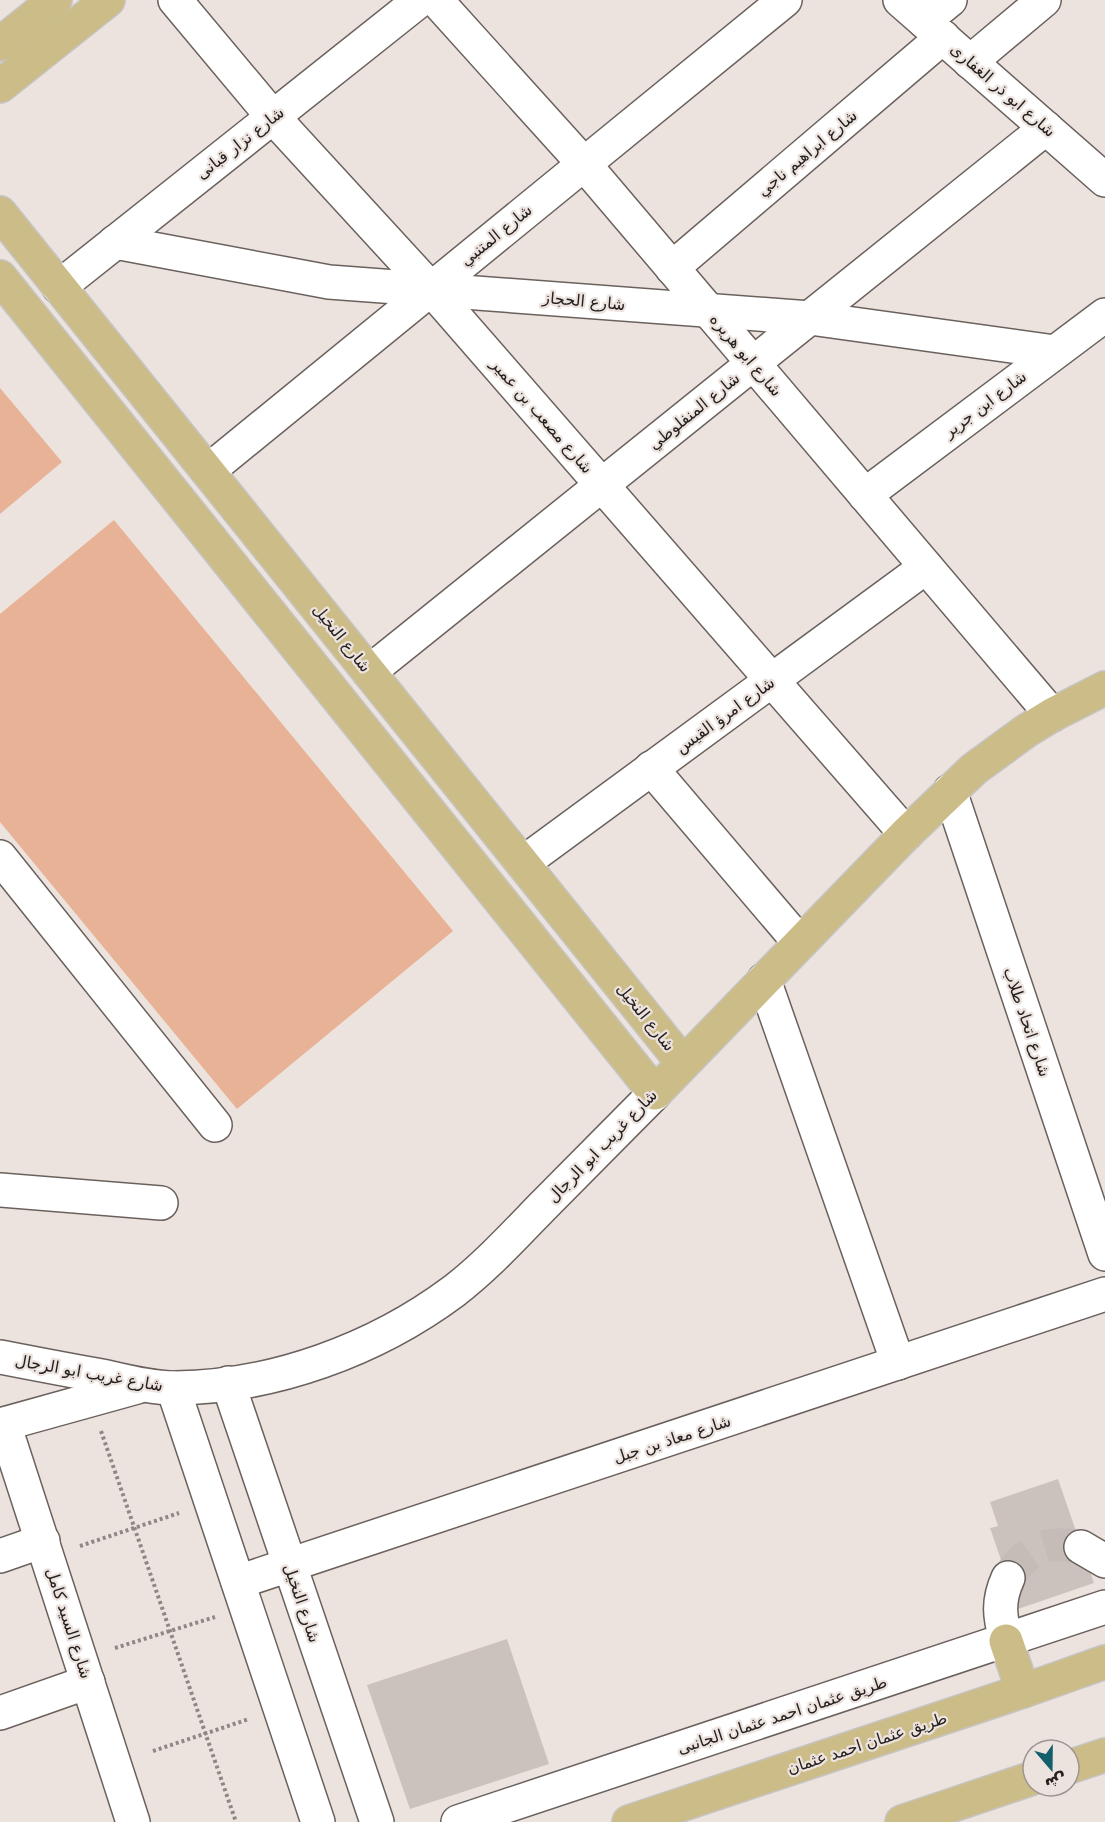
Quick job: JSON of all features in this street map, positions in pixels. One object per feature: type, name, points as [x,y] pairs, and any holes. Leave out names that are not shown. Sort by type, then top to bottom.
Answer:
[{"type":"main road","points":[[0,44],[55,0]]},
{"type":"main road","points":[[0,86],[108,0]]},
{"type":"main road","name":"شارع النخيل","points":[[0,213],[683,1063]]},
{"type":"main road","points":[[0,277],[655,1093]]},
{"type":"main road","name":"شارع غريب ابو الرجال","points":[[655,1093],[950,791],[999,749],[1052,715],[1105,688]]},
{"type":"main road","points":[[1006,1641],[1023,1691]]},
{"type":"main road","name":"طريق عثمان احمد عثمان","points":[[629,1822],[1105,1662]]},
{"type":"main road","points":[[1081,1763],[1105,1755]]},
{"type":"main road","points":[[902,1822],[954,1814],[1021,1783]]},
{"type":"street","name":"شارع مصعب بن عمير","points":[[175,0],[273,117],[431,289],[906,834]]},
{"type":"street","name":"شارع نزار قبانى","points":[[60,287],[420,0]]},
{"type":"street","name":"شارع ابو هريره","points":[[436,0],[584,164],[1052,715]]},
{"type":"street","name":"شارع المتنبي","points":[[208,471],[784,0]]},
{"type":"street","name":"شارع ابو ذر الغفارى","points":[[900,0],[1105,180]]},
{"type":"street","name":"شارع ابراهيم ناجي","points":[[672,268],[933,29],[950,0]]},
{"type":"street","points":[[970,62],[1044,0]]},
{"type":"street","name":"شارع المنفلوطي","points":[[369,672],[1046,128]]},
{"type":"street","name":"شارع الحجاز","points":[[115,243],[329,282],[810,318],[1055,352]]},
{"type":"street","name":"شارع ابن جرير","points":[[865,495],[1105,315]]},
{"type":"street","name":"شارع امرؤ القيس","points":[[523,863],[926,567]]},
{"type":"street","points":[[651,768],[800,943]]},
{"type":"street","name":"شارع اتحاد طلاب","points":[[950,791],[1105,1254]]},
{"type":"street","points":[[0,857],[215,1125]]},
{"type":"street","points":[[764,980],[898,1363]]},
{"type":"street","name":"شارع غريب ابو الرجال","points":[[0,1357],[160,1386],[228,1383],[277,1375],[333,1357],[370,1341],[413,1318],[454,1291],[492,1259],[655,1093]]},
{"type":"street","points":[[0,1190],[161,1203]]},
{"type":"street","name":"شارع معاذ بن جبل","points":[[238,1582],[1105,1294]]},
{"type":"street","name":"شارع النخيل","points":[[228,1383],[377,1822]]},
{"type":"street","points":[[2,1424],[90,1399],[160,1386],[238,1582],[318,1822]]},
{"type":"street","name":"شارع السيد كامل","points":[[2,1424],[43,1541],[133,1822]]},
{"type":"street","points":[[0,1556],[43,1541]]},
{"type":"street","points":[[1006,1641],[1000,1615],[1001,1593],[1008,1578]]},
{"type":"street","name":"طريق عثمان احمد عثمان الجانبى","points":[[458,1822],[1105,1607]]},
{"type":"street","points":[[0,1713],[88,1682]]},
{"type":"path","points":[[90,1399],[236,1822]]},
{"type":"path","points":[[80,1546],[180,1513]]},
{"type":"path","points":[[114,1648],[216,1617]]},
{"type":"path","points":[[153,1751],[250,1719]]},
{"type":"shaded area","points":[[0,388],[62,462],[0,514]]},
{"type":"shaded area","points":[[114,520],[453,931],[237,1109],[0,822],[0,614]]},
{"type":"building","points":[[1058,1479],[1094,1583],[1018,1609],[990,1528],[998,1526],[990,1502]]},
{"type":"building","points":[[507,1639],[549,1764],[410,1809],[367,1685]]},
{"type":"tunnel","points":[[1008,1578],[1030,1553],[1039,1549],[1058,1545],[1081,1547]]}]
